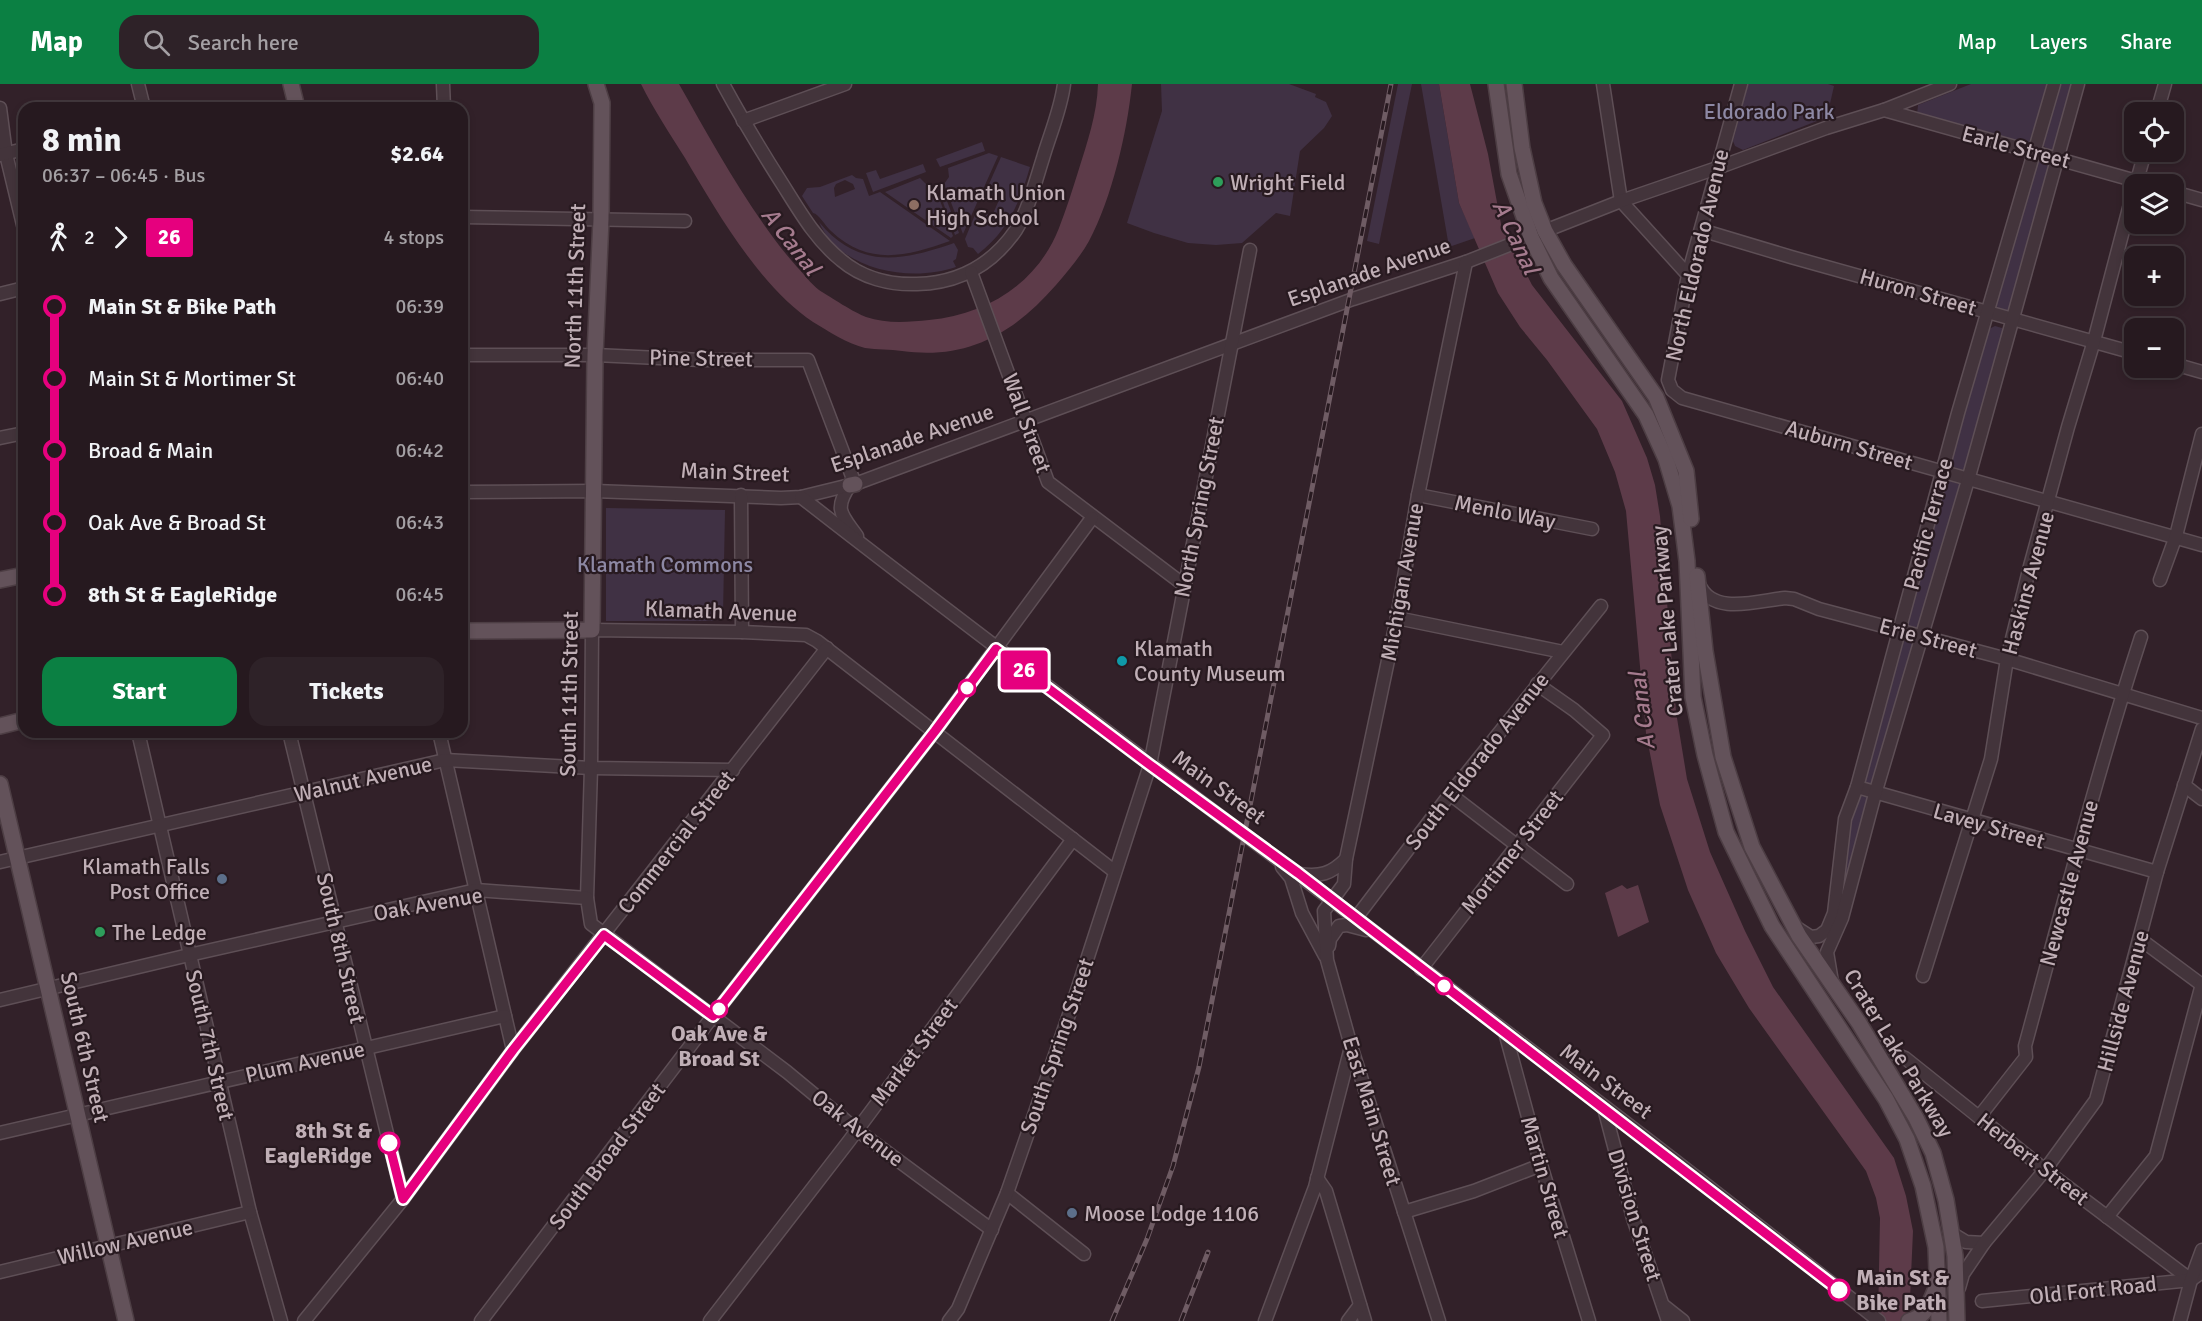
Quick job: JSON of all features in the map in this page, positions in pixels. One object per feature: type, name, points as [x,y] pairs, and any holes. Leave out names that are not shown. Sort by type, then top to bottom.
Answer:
[{"type":"main road","points":[[291,84],[296,102]]},
{"type":"main road","name":"North 11th Street","points":[[594,491],[595,354],[601,219],[602,103],[596,84]]},
{"type":"main road","name":"Crater Lake Parkway","points":[[1496,84],[1509,174],[1538,234],[1564,265],[1656,397],[1686,471],[1705,651],[1723,757],[1752,848],[1794,926],[1872,1045],[1916,1118],[1933,1154],[1946,1200],[1955,1256],[1957,1321]]},
{"type":"main road","name":"Crater Lake Parkway","points":[[1514,84],[1522,148],[1538,234],[1551,278],[1646,415],[1665,459],[1680,506],[1687,561],[1693,697],[1705,754],[1726,832],[1772,926],[1886,1099],[1906,1139],[1923,1186],[1936,1247],[1939,1321]]},
{"type":"main road","name":"South 11th Street","points":[[592,630],[594,491]]},
{"type":"main road","points":[[0,580],[18,576]]},
{"type":"main road","name":"Klamath Avenue","points":[[468,631],[592,630]]},
{"type":"main road","points":[[0,726],[18,722]]},
{"type":"main road","name":"South 6th Street","points":[[0,784],[126,1321]]},
{"type":"main road","points":[[1913,1320],[1927,1310],[1937,1286]]},
{"type":"street","points":[[138,84],[142,102]]},
{"type":"street","points":[[443,84],[444,102]]},
{"type":"street","points":[[723,84],[743,121],[817,237],[842,261],[863,274],[885,282],[910,285],[933,284],[971,272],[991,260],[1017,229],[1032,190],[1064,84]]},
{"type":"street","points":[[743,121],[845,84]]},
{"type":"street","points":[[1603,84],[1621,201],[1688,275]]},
{"type":"street","name":"North Eldorado Avenue","points":[[1672,390],[1668,380],[1688,275],[1741,84]]},
{"type":"street","name":"Esplanade Avenue","points":[[801,497],[852,484],[1025,422],[1353,299],[1466,262],[1621,201],[1826,128],[1884,110],[1950,84]]},
{"type":"street","name":"Pacific Terrace","points":[[1794,926],[1811,937],[1819,936],[1827,930],[1834,913],[1845,819],[1857,787],[1986,311],[2054,84]]},
{"type":"street","name":"Pacific Terrace","points":[[1832,984],[1827,952],[1842,918],[1875,794],[1968,480],[2078,84]]},
{"type":"street","points":[[2160,102],[2165,84]]},
{"type":"street","points":[[0,108],[2,150],[18,207]]},
{"type":"street","name":"Earle Street","points":[[1884,110],[2057,158],[2124,180]]},
{"type":"street","points":[[2,150],[18,149]]},
{"type":"street","points":[[2184,195],[2202,200]]},
{"type":"street","points":[[468,217],[684,221]]},
{"type":"street","name":"Huron Street","points":[[1701,230],[2124,349]]},
{"type":"street","name":"Haskins Avenue","points":[[1923,976],[1991,759],[2007,659],[2068,427],[2125,234]]},
{"type":"street","name":"North Spring Street","points":[[1150,765],[1250,250]]},
{"type":"street","name":"Michigan Avenue","points":[[1333,900],[1344,884],[1346,859],[1397,618],[1418,495],[1466,262]]},
{"type":"street","name":"Wall Street","points":[[971,272],[1048,483],[1184,585]]},
{"type":"street","points":[[0,294],[18,290]]},
{"type":"street","name":"Pine Street","points":[[468,355],[595,354],[702,360],[808,360],[852,484]]},
{"type":"street","points":[[2184,366],[2202,372]]},
{"type":"street","name":"Auburn Street","points":[[1672,390],[1682,398],[2202,544]]},
{"type":"street","points":[[0,438],[18,434]]},
{"type":"street","points":[[2160,580],[2176,536],[2202,434]]},
{"type":"street","points":[[852,484],[841,498],[841,512],[864,546]]},
{"type":"street","name":"Main Street","points":[[468,492],[594,491],[801,497],[996,649],[1298,873],[1874,1317]]},
{"type":"street","points":[[741,495],[741,632]]},
{"type":"street","name":"Menlo Way","points":[[1418,495],[1592,529]]},
{"type":"street","name":"South Broad Street","points":[[482,1321],[713,1016],[935,731],[1092,518]]},
{"type":"street","name":"Erie Street","points":[[1698,580],[1703,594],[1711,600],[1726,605],[1785,598],[1794,600],[1819,609],[2007,659],[2202,718]]},
{"type":"street","name":"South Eldorado Avenue","points":[[1356,918],[1450,794],[1601,606]]},
{"type":"street","points":[[1397,618],[1563,652]]},
{"type":"street","name":"Klamath Avenue","points":[[592,630],[806,635],[827,648],[1114,871]]},
{"type":"street","name":"South 11th Street","points":[[587,898],[592,630]]},
{"type":"street","name":"Newcastle Avenue","points":[[1979,1117],[2026,1057],[2025,1046],[2078,851],[2141,637]]},
{"type":"street","name":"Commercial Street","points":[[304,1321],[403,1199],[513,1050],[827,648]]},
{"type":"street","name":"Mortimer Street","points":[[1421,969],[1603,735],[1574,710],[1537,684]]},
{"type":"street","name":"Hillside Avenue","points":[[1957,1294],[1963,1274],[1984,1243],[2045,1170],[2096,1100],[2157,872],[2202,729]]},
{"type":"street","name":"South 7th Street","points":[[139,738],[250,1212],[281,1321]]},
{"type":"street","name":"South 8th Street","points":[[290,738],[403,1199]]},
{"type":"street","points":[[440,738],[513,1050]]},
{"type":"street","name":"Walnut Avenue","points":[[0,862],[445,760],[591,768],[733,770]]},
{"type":"street","name":"South Spring Street","points":[[949,1321],[958,1310],[1007,1193],[1072,1006],[1150,765]]},
{"type":"street","points":[[2184,785],[2202,799]]},
{"type":"street","name":"Lavey Street","points":[[1857,787],[1875,794],[2157,872]]},
{"type":"street","points":[[1450,794],[1567,884]]},
{"type":"street","name":"Market Street","points":[[710,1321],[857,1130],[1073,839]]},
{"type":"street","points":[[1273,855],[1291,878],[1302,913],[1327,960]]},
{"type":"street","points":[[1298,873],[1314,876],[1328,872],[1338,867],[1346,859]]},
{"type":"street","name":"Oak Avenue","points":[[0,1000],[476,890],[587,898],[591,924],[604,935],[787,1072],[857,1130],[992,1230]]},
{"type":"street","name":"East Main Street","points":[[1333,900],[1324,911],[1327,960],[1351,1046],[1439,1321]]},
{"type":"street","points":[[1327,960],[1330,939],[1339,926],[1347,925],[1373,932]]},
{"type":"street","points":[[2106,1216],[2156,1156],[2202,985],[2140,939]]},
{"type":"street","name":"Plum Avenue","points":[[0,1133],[505,1016]]},
{"type":"street","name":"Martin Street","points":[[1504,1032],[1541,1165],[1590,1321]]},
{"type":"street","name":"Herbert Street","points":[[1872,1045],[1905,1058],[2045,1170],[2191,1280]]},
{"type":"street","points":[[1265,1321],[1317,1178],[1351,1046]]},
{"type":"street","name":"Division Street","points":[[1604,1108],[1633,1218],[1668,1321]]},
{"type":"street","points":[[1404,1212],[1474,1191],[1541,1165]]},
{"type":"street","points":[[1317,1178],[1326,1191],[1365,1321]]},
{"type":"street","points":[[1007,1193],[1084,1254]]},
{"type":"street","name":"Willow Avenue","points":[[0,1272],[250,1212]]},
{"type":"street","points":[[1951,1233],[1966,1242],[1984,1243]]},
{"type":"street","points":[[2180,1321],[2202,1250]]},
{"type":"street","points":[[2191,1280],[2202,1272]]},
{"type":"street","name":"Old Fort Road","points":[[1982,1301],[2191,1280]]},
{"type":"street","points":[[1348,1321],[1360,1305]]},
{"type":"street","points":[[1664,1306],[1683,1321]]},
{"type":"green space","name":"Wright Field","points":[[1161,84],[1289,84],[1316,94],[1315,97],[1326,102],[1332,116],[1324,128],[1300,151],[1290,216],[1276,213],[1242,243],[1216,245],[1188,243],[1127,223],[1162,111]]},
{"type":"green space","points":[[1398,84],[1412,84],[1379,244],[1367,241]]},
{"type":"green space","points":[[1421,84],[1439,84],[1459,203],[1475,238],[1449,247]]},
{"type":"green space","name":"Eldorado Park","points":[[1748,84],[1828,84],[1834,86],[1827,117],[1743,150],[1735,146],[1733,141]]},
{"type":"green space","points":[[1971,84],[2050,84],[2033,149],[1917,115],[1918,105]]},
{"type":"green space","points":[[2059,84],[2074,84],[2056,149],[2051,151],[2042,145]]},
{"type":"green space","points":[[982,142],[985,151],[940,167],[936,159]]},
{"type":"green space","points":[[989,153],[998,156],[963,234],[944,184],[949,177],[948,168]]},
{"type":"green space","points":[[1001,157],[1030,167],[1017,204],[1005,226],[978,254],[973,248],[968,247],[965,239],[977,210],[992,216],[1003,191],[989,184]]},
{"type":"green space","points":[[2041,161],[2048,164],[2051,169],[2013,308],[2007,312],[1998,309],[1995,302],[2035,164]]},
{"type":"green space","points":[[923,164],[926,172],[873,192],[866,173],[876,170],[880,179]]},
{"type":"green space","points":[[852,175],[863,179],[869,196],[880,192],[950,241],[903,254],[874,254],[860,250],[831,231],[813,213],[802,196],[807,188],[820,187]],"holes":[[[845,180],[853,184],[855,189],[835,197],[836,184]]]},
{"type":"green space","points":[[920,178],[927,185],[935,187],[953,236],[951,238],[885,192]]},
{"type":"green space","points":[[941,185],[959,233],[955,235],[937,186]]},
{"type":"green space","points":[[819,222],[834,237],[850,248],[882,257],[917,254],[954,243],[958,250],[956,259],[953,261],[956,267],[938,272],[898,272],[859,262],[842,252]]},
{"type":"green space","points":[[1995,326],[2002,328],[2005,334],[1968,467],[1962,470],[1954,467],[1952,460],[1989,329]]},
{"type":"green space","points":[[1950,481],[1959,484],[1961,490],[1923,626],[1917,631],[1909,628],[1906,620],[1945,485]]},
{"type":"green space","name":"Klamath Commons","points":[[606,508],[725,510],[723,615],[713,621],[606,621]]},
{"type":"green space","points":[[1906,640],[1913,642],[1915,648],[1877,784],[1865,786],[1862,779],[1901,644]]},
{"type":"green space","points":[[1861,796],[1867,797],[1870,802],[1847,886],[1844,885],[1849,825],[1856,803]]},
{"type":"shaded area","points":[[641,84],[679,84],[749,203],[780,247],[816,288],[866,317],[898,322],[950,317],[971,311],[1008,293],[1038,265],[1059,228],[1073,186],[1091,129],[1098,84],[1132,84],[1122,144],[1105,205],[1089,241],[1074,264],[1040,302],[1006,329],[969,347],[926,353],[858,346],[813,322],[794,307],[775,289],[741,247]]},
{"type":"shaded area","points":[[1439,84],[1470,84],[1488,154],[1501,224],[1532,285],[1622,401],[1647,458],[1655,485],[1660,516],[1676,712],[1687,779],[1710,852],[1773,987],[1894,1158],[1906,1196],[1913,1231],[1909,1321],[1878,1321],[1880,1218],[1876,1198],[1866,1171],[1749,1008],[1716,953],[1688,890],[1660,805],[1646,733],[1626,511],[1615,472],[1597,429],[1520,327],[1498,293],[1459,203]]},
{"type":"shaded area","points":[[1622,885],[1627,889],[1638,885],[1649,922],[1618,937],[1605,893]]},
{"type":"railway","points":[[1112,1321],[1147,1239],[1173,1166],[1199,1067],[1391,84]]},
{"type":"railway","points":[[1181,1321],[1208,1252]]},
{"type":"bus line","name":"26","points":[[389,1143],[403,1199],[513,1050],[604,935],[713,1016],[996,649],[1298,873],[1839,1290]]},
{"type":"place","name":"Wright Field","points":[[1218,182]]},
{"type":"place","name":"Klamath Union High School","points":[[914,205]]},
{"type":"place","name":"Klamath County Museum","points":[[1122,661]]},
{"type":"place","name":"Klamath Falls Post Office","points":[[222,879]]},
{"type":"place","name":"The Ledge","points":[[100,932]]},
{"type":"place","name":"Oak Ave & Broad St","points":[[719,1009]]},
{"type":"place","name":"8th St & EagleRidge","points":[[389,1143]]},
{"type":"place","name":"Moose Lodge 1106","points":[[1072,1213]]},
{"type":"place","name":"Main St & Bike Path","points":[[1839,1290]]},
{"type":"water label","name":"A Canal","points":[[1516,237]]},
{"type":"water label","name":"A Canal","points":[[791,241]]},
{"type":"water label","name":"A Canal","points":[[1642,711]]}]
